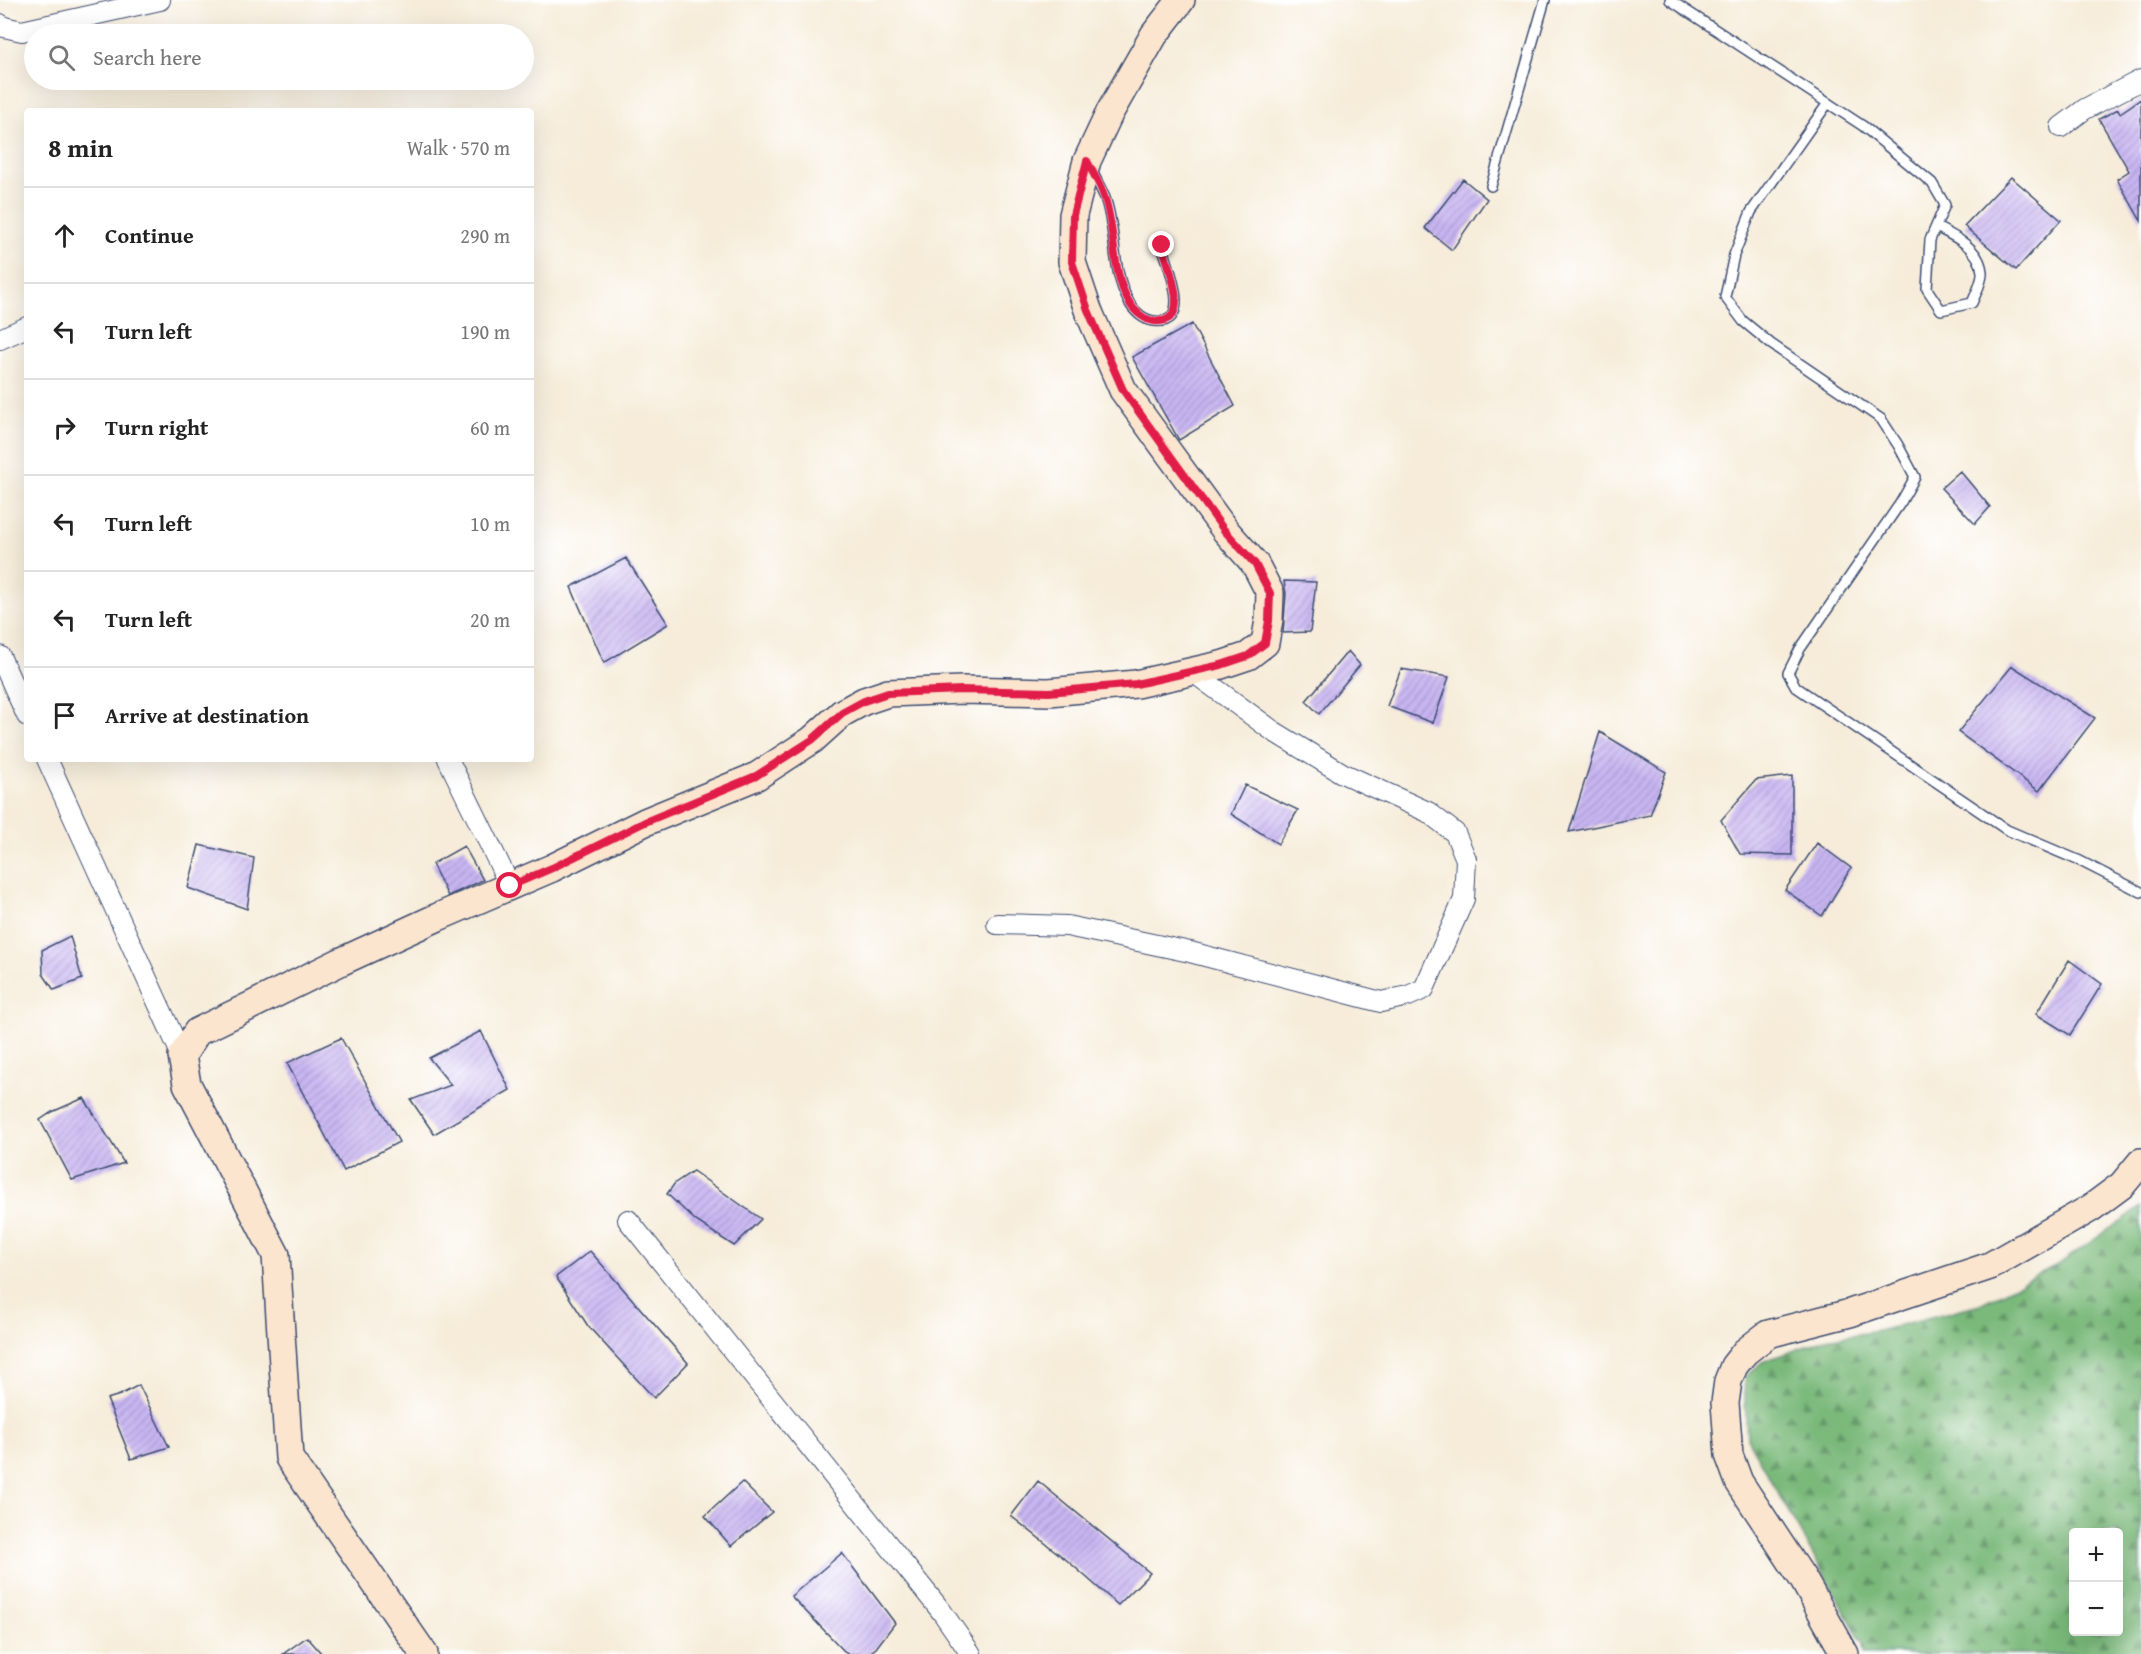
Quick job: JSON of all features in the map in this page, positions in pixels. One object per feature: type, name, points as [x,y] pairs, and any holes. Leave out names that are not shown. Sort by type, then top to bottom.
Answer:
[{"type":"street","points":[[53,24],[160,0]]},
{"type":"street","points":[[182,1056],[197,1032],[340,962],[552,868],[645,822],[756,776],[812,740],[842,713],[864,701],[888,693],[962,690],[1049,692],[1136,684],[1221,665],[1248,656],[1265,643],[1270,593],[1255,564],[1224,530],[1123,390],[1088,310],[1072,262],[1073,215],[1087,161],[1110,112],[1154,35],[1181,0]]},
{"type":"street","points":[[0,24],[4,27],[24,31]]},
{"type":"street","points":[[2061,127],[2085,109],[2141,80]]},
{"type":"street","points":[[0,339],[24,328]]},
{"type":"street","points":[[0,656],[24,709]]},
{"type":"street","points":[[997,924],[1067,926],[1190,952],[1381,1002],[1408,996],[1424,989],[1464,899],[1466,859],[1455,833],[1428,812],[1342,773],[1272,731],[1193,672]]},
{"type":"street","points":[[48,762],[182,1056],[187,1084],[276,1255],[289,1458],[424,1654]]},
{"type":"street","points":[[449,762],[510,886]]},
{"type":"street","points":[[1845,1654],[1803,1580],[1739,1482],[1730,1455],[1725,1403],[1728,1381],[1734,1366],[1745,1352],[1768,1334],[1850,1313],[1990,1266],[2091,1208],[2122,1185],[2141,1162]]},
{"type":"street","points":[[628,1220],[942,1612],[971,1654]]},
{"type":"lane","points":[[1491,186],[1545,0]]},
{"type":"lane","points":[[1670,0],[1863,126],[1932,183],[1945,205],[1936,226],[1930,240],[1927,289],[1941,310],[1972,303],[1983,273],[1978,257],[1959,239],[1936,226]]},
{"type":"lane","points":[[1828,103],[1751,212],[1734,255],[1725,297],[1743,321],[1771,344],[1881,419],[1915,477],[1901,502],[1800,649],[1788,673],[1796,687],[2007,830],[2080,861],[2141,892]]},
{"type":"lane","points":[[1087,161],[1105,199],[1120,283],[1129,303],[1137,312],[1146,319],[1154,321],[1172,316],[1177,299],[1162,245]]},
{"type":"green space","points":[[2141,1207],[2141,1654],[1864,1654],[1863,1644],[1747,1438],[1744,1378],[1762,1362],[1826,1339],[1878,1331],[1980,1304],[2059,1264]]},
{"type":"building","points":[[2141,99],[2141,221],[2117,179],[2129,171],[2099,119],[2118,109],[2120,113]]},
{"type":"building","points":[[2011,177],[2061,220],[2016,270],[1964,226]]},
{"type":"building","points":[[1463,179],[1487,199],[1452,250],[1425,228]]},
{"type":"building","points":[[1192,324],[1235,406],[1179,440],[1132,357]]},
{"type":"building","points":[[1960,471],[1990,507],[1975,524],[1941,488]]},
{"type":"building","points":[[626,558],[668,624],[604,663],[571,587]]},
{"type":"building","points":[[1284,581],[1316,582],[1310,632],[1283,633],[1286,594]]},
{"type":"building","points":[[1348,651],[1360,665],[1319,714],[1306,701]]},
{"type":"building","points":[[2012,666],[2095,718],[2039,791],[1958,732]]},
{"type":"building","points":[[1401,669],[1449,677],[1433,723],[1387,706]]},
{"type":"building","points":[[1600,732],[1666,772],[1650,815],[1569,832]]},
{"type":"building","points":[[1792,776],[1792,855],[1740,854],[1721,820],[1756,780]]},
{"type":"building","points":[[1245,785],[1298,810],[1278,844],[1231,814]]},
{"type":"building","points":[[1817,843],[1851,868],[1822,916],[1785,890]]},
{"type":"building","points":[[199,845],[254,858],[247,909],[188,888]]},
{"type":"building","points":[[464,846],[483,880],[448,896],[432,864]]},
{"type":"building","points":[[70,936],[82,979],[54,990],[43,974],[42,950]]},
{"type":"building","points":[[2069,960],[2102,984],[2070,1035],[2036,1014]]},
{"type":"building","points":[[481,1031],[510,1090],[434,1134],[411,1100],[451,1085],[429,1058]]},
{"type":"building","points":[[341,1038],[399,1142],[344,1171],[287,1063]]},
{"type":"building","points":[[84,1098],[124,1163],[72,1180],[40,1120]]},
{"type":"building","points":[[693,1171],[761,1219],[734,1246],[696,1221],[667,1194],[675,1183]]},
{"type":"building","points":[[590,1251],[688,1363],[654,1398],[588,1326],[556,1277]]},
{"type":"building","points":[[139,1385],[169,1447],[131,1459],[107,1399]]},
{"type":"building","points":[[1038,1481],[1150,1573],[1118,1605],[1011,1516]]},
{"type":"building","points":[[742,1482],[772,1512],[731,1546],[705,1516]]},
{"type":"building","points":[[842,1553],[895,1623],[876,1648],[868,1654],[847,1654],[791,1596]]},
{"type":"building","points":[[307,1637],[322,1654],[283,1654]]},
{"type":"route","points":[[510,886],[645,822],[756,776],[812,740],[842,713],[864,701],[888,693],[962,690],[1049,692],[1136,684],[1221,665],[1248,656],[1265,643],[1270,593],[1255,564],[1224,530],[1123,390],[1088,310],[1072,262],[1073,215],[1087,161],[1105,199],[1120,283],[1129,303],[1137,312],[1146,319],[1154,321],[1172,316],[1177,299],[1162,245]]}]
